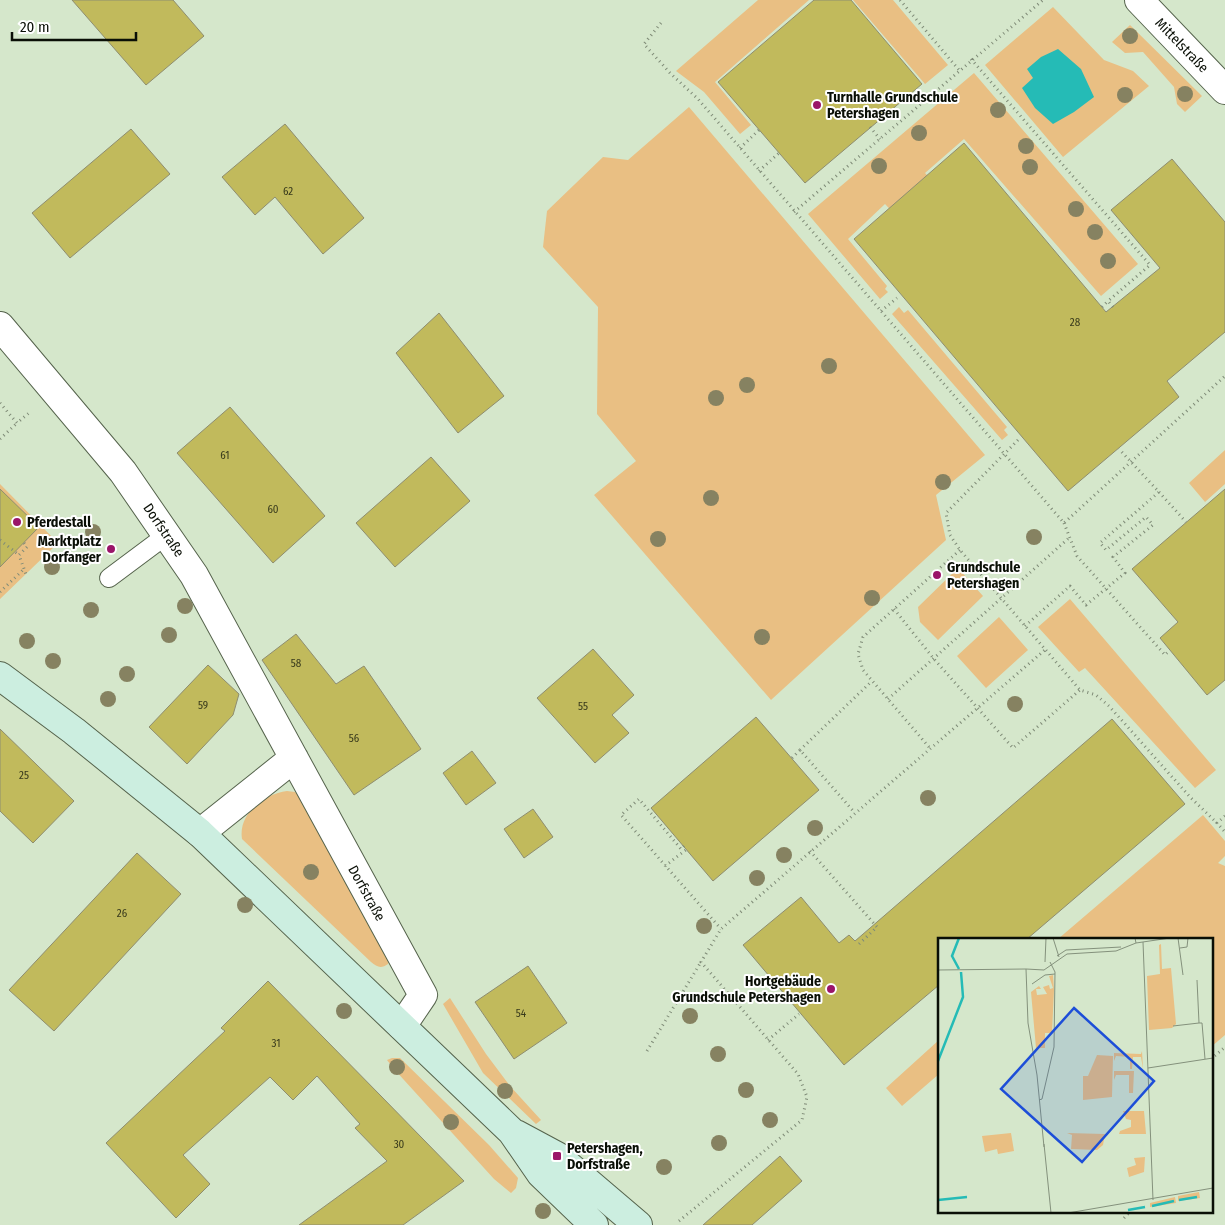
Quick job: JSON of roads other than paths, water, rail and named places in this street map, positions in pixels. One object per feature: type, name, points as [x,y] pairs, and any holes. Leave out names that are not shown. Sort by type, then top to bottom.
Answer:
[{"type":"main road","points":[[0,676],[74,731],[200,833],[512,1132],[541,1174],[594,1225]]},
{"type":"main road","points":[[512,1132],[557,1156],[638,1225]]},
{"type":"street","name":"Mittelstraße","points":[[1139,0],[1225,90]]},
{"type":"street","name":"Dorfstraße","points":[[0,326],[98,439],[168,534],[217,616],[423,995],[402,1026]]},
{"type":"street","points":[[200,833],[294,758]]},
{"type":"lane","points":[[109,578],[168,534]]},
{"type":"water","points":[[1058,49],[1081,69],[1094,97],[1074,112],[1053,124],[1035,108],[1022,88],[1033,78],[1027,69],[1041,57]]},
{"type":"place","name":"Turnhalle Grundschule Petershagen","points":[[817,105]]},
{"type":"place","name":"Pferdestall","points":[[17,522]]},
{"type":"place","name":"Marktplatz Dorfanger","points":[[111,549]]},
{"type":"place","name":"Grundschule Petershagen","points":[[937,575]]},
{"type":"place","name":"Hortgebäude Grundschule Petershagen","points":[[831,989]]},
{"type":"place","name":"Petershagen, Dorfstraße","points":[[557,1156]]}]
